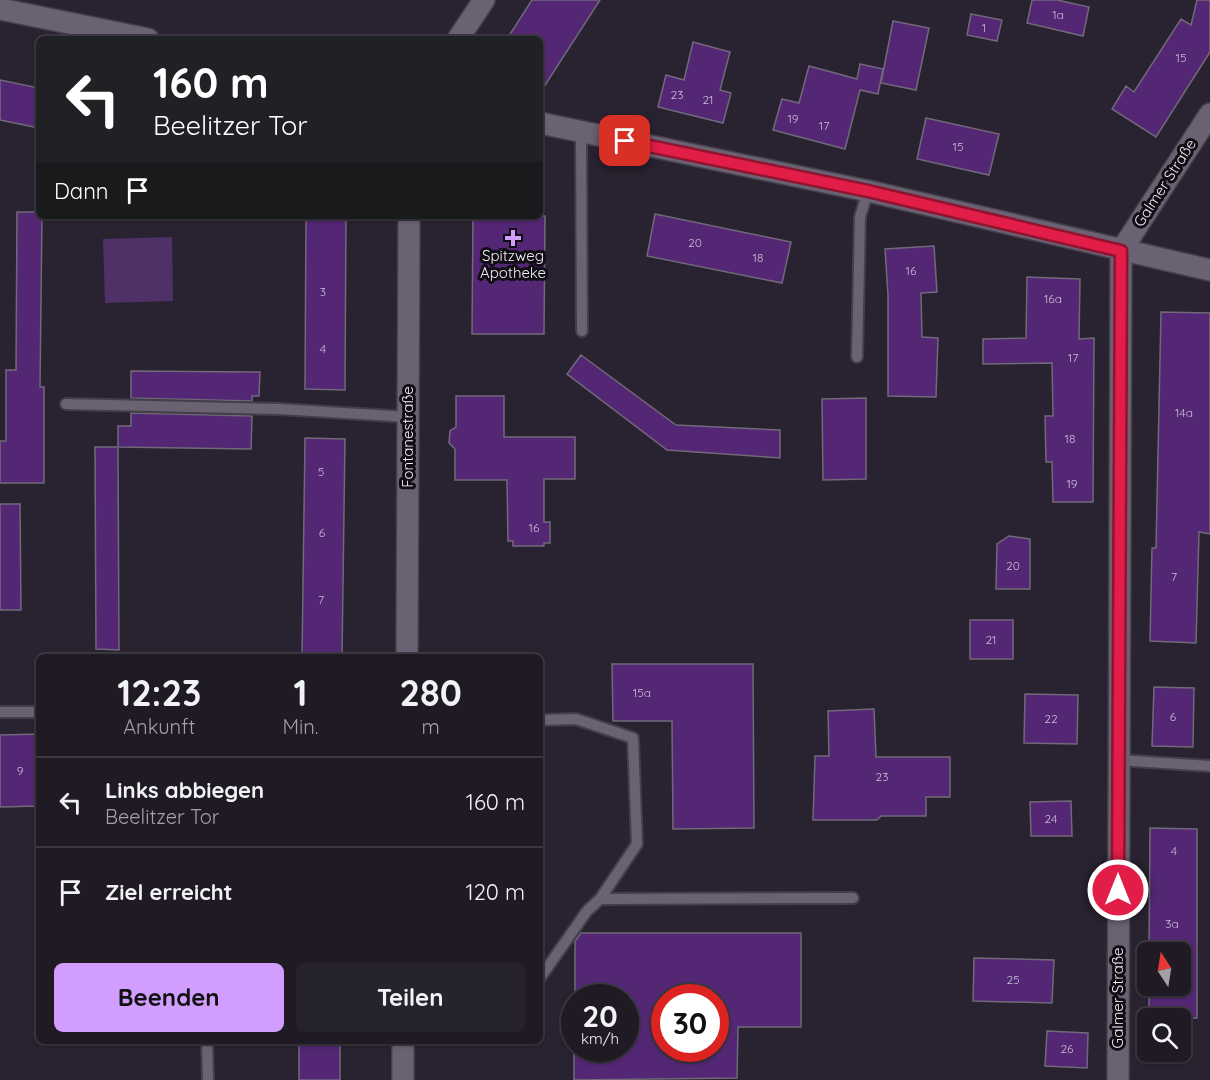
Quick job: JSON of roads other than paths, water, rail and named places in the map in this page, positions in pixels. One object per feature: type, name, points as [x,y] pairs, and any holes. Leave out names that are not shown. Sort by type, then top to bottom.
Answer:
[{"type":"street","points":[[460,36],[484,0]]},
{"type":"street","points":[[0,9],[133,36]]},
{"type":"street","name":"Galmer Straße","points":[[1118,1080],[1121,251],[1210,114]]},
{"type":"street","points":[[543,124],[868,191],[1210,270]]},
{"type":"street","name":"Fontanestraße","points":[[407,654],[409,219]]},
{"type":"street","points":[[403,1044],[403,1080]]},
{"type":"lane","points":[[580,132],[582,331]]},
{"type":"lane","points":[[857,357],[860,217],[868,191]]},
{"type":"lane","points":[[66,404],[280,409],[408,417]]},
{"type":"lane","points":[[0,712],[36,712]]},
{"type":"lane","points":[[543,720],[576,719],[633,738],[637,844],[543,974]]},
{"type":"lane","points":[[1118,760],[1210,766]]},
{"type":"lane","points":[[600,898],[853,898]]},
{"type":"lane","points":[[207,1044],[208,1080]]},
{"type":"place","name":"Spitzweg Apotheke","points":[[513,238]]}]
